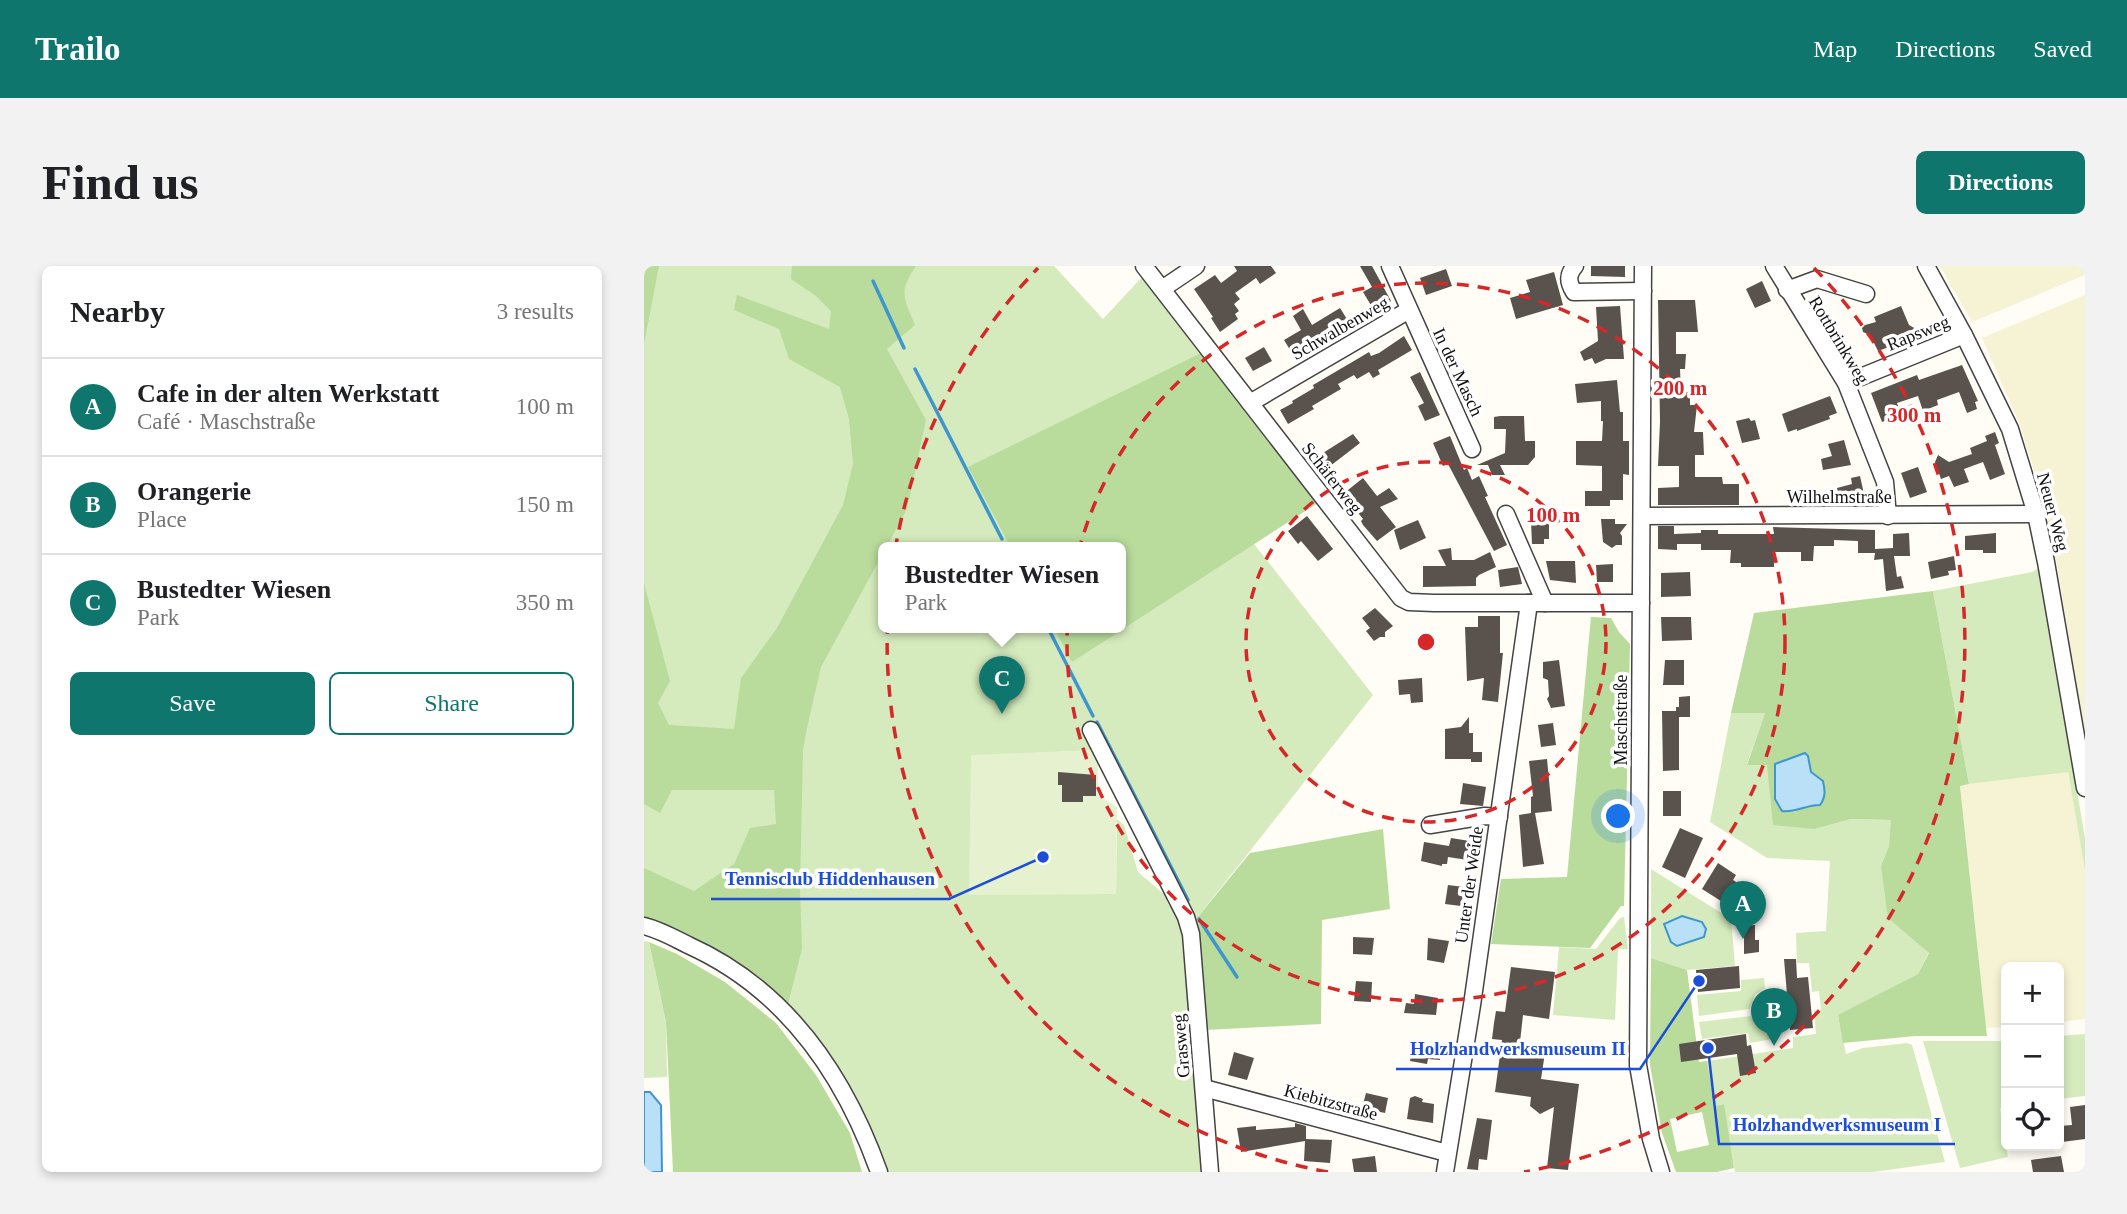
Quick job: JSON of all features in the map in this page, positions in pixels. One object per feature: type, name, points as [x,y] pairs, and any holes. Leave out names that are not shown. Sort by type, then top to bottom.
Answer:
[{"type":"street","name":"Schäferweg","points":[[1144,266],[1401,598],[1409,602],[1434,603],[1641,603]]},
{"type":"street","points":[[1162,289],[1196,266]]},
{"type":"street","name":"Schwalbenweg","points":[[1250,403],[1409,310],[1390,266]]},
{"type":"street","points":[[1575,266],[1570,272],[1569,284],[1574,292],[1643,291]]},
{"type":"street","name":"Maschstraße","points":[[1643,266],[1638,1065],[1651,1139],[1661,1172]]},
{"type":"street","name":"Rottbrinkweg","points":[[1774,266],[1846,383],[1885,482],[1888,516]]},
{"type":"street","name":"Neuer Weg","points":[[1926,266],[1964,335],[2010,429],[2036,514],[2085,788]]},
{"type":"street","points":[[1787,289],[1817,279],[1866,294]]},
{"type":"street","name":"In der Masch","points":[[1409,310],[1472,449]]},
{"type":"street","name":"Rapsweg","points":[[1846,383],[1964,335]]},
{"type":"street","points":[[1506,514],[1537,603]]},
{"type":"street","name":"Wilhelmstraße","points":[[1642,516],[2036,514]]},
{"type":"street","name":"Unter der Weide","points":[[1445,1172],[1499,817],[1537,603]]},
{"type":"street","name":"Grasweg","points":[[1091,730],[1186,917],[1191,934],[1210,1172]]},
{"type":"street","points":[[1430,825],[1485,816],[1499,817]]},
{"type":"street","points":[[644,926],[723,963],[779,1006],[803,1032],[834,1074],[865,1134],[879,1172]]},
{"type":"street","name":"Kiebitzstraße","points":[[1204,1088],[1447,1153]]},
{"type":"shaded area","points":[[1940,266],[2085,266],[2085,275],[1972,322]]},
{"type":"shaded area","points":[[2085,295],[2085,738],[2057,565],[2039,487],[2020,425],[1982,338]]},
{"type":"shaded area","points":[[2068,771],[2085,870],[2085,1019],[2064,1021],[2064,962],[2001,962],[2001,1027],[1986,1028],[1960,785]]},
{"type":"green space","points":[[644,266],[1054,266],[1103,319],[1144,275],[1319,502],[1254,544],[1373,695],[1193,923],[1098,750],[971,756],[1116,894],[1117,819],[1124,825],[1138,872],[1166,896],[1168,904],[1185,925],[1207,1172],[884,1172],[870,1126],[857,1098],[824,1046],[783,999],[760,978],[709,944],[644,917]]},
{"type":"green space","points":[[644,266],[659,266],[644,344]]},
{"type":"green space","points":[[792,266],[916,266],[905,289],[908,308],[915,325],[887,349],[926,420],[907,509],[889,542],[878,542],[878,562],[821,667],[803,750],[800,890],[802,949],[788,1004],[772,988],[738,963],[703,943],[644,917],[644,868],[694,891],[734,864],[750,828],[776,824],[774,790],[672,790],[660,813],[644,804],[644,583],[670,681],[658,703],[669,725],[734,729],[741,678],[777,628],[843,505],[853,464],[849,419],[840,387],[789,359],[779,329],[734,310],[737,295],[829,329],[831,311],[816,296],[791,279]]},
{"type":"green space","points":[[1203,352],[1319,502],[1126,627],[1126,542],[1008,542],[968,467]]},
{"type":"green space","points":[[2039,568],[2085,838],[2085,870],[2068,772],[1969,784],[1933,591],[2032,572]]},
{"type":"green space","points":[[1933,591],[1969,784],[1960,786],[1987,1036],[1915,1036],[1843,1043],[1838,1015],[1918,974],[1929,953],[1888,918],[1881,866],[1889,846],[1891,820],[1851,819],[1815,829],[1773,825],[1767,765],[1747,765],[1765,713],[1731,713],[1754,613]],"holes":[[[1805,753],[1814,776],[1807,805],[1795,812],[1782,811],[1775,799],[1775,764]]]},
{"type":"green space","points":[[1591,617],[1611,618],[1630,644],[1624,906],[1621,906],[1590,948],[1491,944],[1501,879],[1567,877]]},
{"type":"green space","points":[[1057,633],[1117,633],[1072,662]]},
{"type":"green space","points":[[1731,713],[1765,713],[1747,764],[1767,764],[1815,829],[1851,819],[1892,820],[1889,846],[1881,866],[1929,952],[1918,974],[1838,1016],[1846,1054],[1863,1048],[1907,1043],[1912,1045],[1945,1162],[1873,1172],[1735,1172],[1723,1104],[1715,1106],[1707,1061],[1793,1048],[1793,1037],[1816,1034],[1814,1011],[1821,1010],[1819,991],[1812,992],[1809,963],[1797,963],[1796,933],[1826,931],[1830,861],[1767,858],[1710,822]]},
{"type":"green space","points":[[1098,750],[1098,795],[1117,807],[1116,894],[969,895],[971,755]]},
{"type":"green space","points":[[1383,829],[1390,909],[1322,920],[1321,1024],[1205,1030],[1193,923],[1250,853]]},
{"type":"green space","points":[[1651,869],[1731,919],[1735,966],[1687,970],[1651,958]]},
{"type":"green space","points":[[1624,917],[1628,949],[1618,949],[1615,1020],[1553,1015],[1559,947],[1596,949],[1620,918]]},
{"type":"green space","points":[[644,941],[649,942],[666,1022],[667,1077],[644,1078]]},
{"type":"green space","points":[[649,942],[677,954],[725,982],[776,1023],[816,1075],[850,1133],[862,1172],[673,1172],[666,1022]]},
{"type":"green space","points":[[1651,958],[1687,970],[1699,1062],[1707,1061],[1715,1106],[1724,1104],[1734,1168],[1717,1172],[1676,1172],[1662,1133],[1650,1065]],"holes":[[[1702,1112],[1709,1145],[1677,1152],[1670,1119]]]},
{"type":"green space","points":[[1764,978],[1765,988],[1755,995],[1750,1009],[1699,1016],[1697,995],[1741,991],[1741,980]]},
{"type":"green space","points":[[1751,1016],[1757,1025],[1771,1031],[1773,1039],[1750,1043],[1748,1033],[1702,1039],[1699,1022]]},
{"type":"green space","points":[[2085,1034],[2085,1096],[2064,1098],[2064,1036]]},
{"type":"green space","points":[[1923,1041],[2001,1041],[2001,1151],[2007,1151],[2008,1157],[1960,1168]]},
{"type":"water","points":[[1805,753],[1811,772],[1823,781],[1823,799],[1820,805],[1782,811],[1775,799],[1775,764]]},
{"type":"water","points":[[1682,916],[1702,922],[1706,929],[1704,937],[1677,946],[1671,942],[1664,924]]},
{"type":"water","points":[[644,1092],[650,1092],[661,1105],[662,1172],[644,1172]]},
{"type":"building","points":[[1234,266],[1271,266],[1276,273],[1260,284],[1256,278],[1235,293],[1240,299],[1234,304],[1239,311],[1235,314],[1238,319],[1220,332],[1194,289],[1215,275],[1221,283],[1237,271]]},
{"type":"building","points":[[1360,266],[1372,266],[1391,301],[1380,307],[1378,303],[1372,307],[1363,292],[1372,287]]},
{"type":"building","points":[[1591,266],[1625,266],[1625,277],[1591,276]]},
{"type":"building","points":[[1446,269],[1452,286],[1426,295],[1420,278]]},
{"type":"building","points":[[1554,272],[1563,305],[1516,319],[1510,298],[1530,292],[1526,280]]},
{"type":"building","points":[[1762,281],[1771,301],[1755,308],[1746,289]]},
{"type":"building","points":[[1658,300],[1695,300],[1698,332],[1676,332],[1676,354],[1686,354],[1685,369],[1680,369],[1681,392],[1690,392],[1690,405],[1697,405],[1694,432],[1703,432],[1704,455],[1695,455],[1695,477],[1722,477],[1723,484],[1739,484],[1739,505],[1658,505],[1658,488],[1679,487],[1679,466],[1658,466]]},
{"type":"building","points":[[1620,306],[1624,359],[1606,359],[1595,364],[1592,358],[1584,361],[1580,352],[1598,341],[1596,307]]},
{"type":"building","points":[[1901,306],[1909,325],[1916,329],[1916,333],[1913,338],[1878,351],[1870,335],[1863,332],[1862,328],[1876,322],[1874,317]]},
{"type":"building","points":[[1340,308],[1350,324],[1331,335],[1333,340],[1292,353],[1284,340],[1301,330],[1293,316],[1303,309],[1312,325]]},
{"type":"building","points":[[1404,336],[1412,350],[1378,370],[1380,374],[1373,378],[1369,372],[1357,379],[1354,375],[1338,384],[1341,389],[1288,424],[1280,410],[1314,388],[1313,385],[1369,352],[1371,356],[1379,353]]},
{"type":"building","points":[[1264,347],[1272,361],[1253,371],[1245,358]]},
{"type":"building","points":[[1962,365],[1978,401],[1975,402],[1977,409],[1967,413],[1959,392],[1937,400],[1938,405],[1923,411],[1918,396],[1897,403],[1901,415],[1882,422],[1871,393],[1917,375],[1919,380]]},
{"type":"building","points":[[1420,372],[1440,415],[1425,421],[1418,406],[1424,403],[1410,377]]},
{"type":"building","points":[[1617,380],[1620,412],[1623,412],[1623,441],[1629,441],[1629,475],[1623,474],[1623,500],[1610,500],[1610,506],[1585,506],[1585,491],[1602,491],[1602,466],[1576,465],[1576,441],[1602,441],[1603,421],[1601,401],[1577,403],[1575,384]]},
{"type":"building","points":[[1830,396],[1837,413],[1829,416],[1830,419],[1788,432],[1782,414]]},
{"type":"building","points":[[1524,416],[1525,441],[1535,441],[1535,457],[1528,465],[1500,465],[1505,475],[1492,475],[1488,465],[1477,465],[1505,453],[1506,429],[1494,429],[1494,417]]},
{"type":"building","points":[[1749,418],[1751,421],[1755,420],[1760,439],[1742,443],[1736,421]]},
{"type":"building","points":[[1995,432],[1999,443],[1995,445],[2005,474],[1990,480],[1983,462],[1964,469],[1969,482],[1954,487],[1949,476],[1941,479],[1935,462],[1938,455],[1949,462],[1972,454],[1970,448],[1987,441],[1985,436]]},
{"type":"building","points":[[1353,434],[1360,443],[1325,470],[1315,458]]},
{"type":"building","points":[[1450,436],[1464,470],[1467,468],[1472,480],[1479,476],[1488,496],[1485,497],[1507,545],[1494,551],[1448,464],[1443,466],[1433,443]]},
{"type":"building","points":[[1844,440],[1851,465],[1823,470],[1821,459],[1832,456],[1828,444]]},
{"type":"building","points":[[1918,467],[1927,492],[1910,498],[1901,473]]},
{"type":"building","points":[[1860,476],[1866,503],[1840,504],[1837,488],[1852,484],[1851,478]]},
{"type":"building","points":[[1363,478],[1377,496],[1389,488],[1398,499],[1380,507],[1396,527],[1377,541],[1343,494]]},
{"type":"building","points":[[1815,488],[1817,504],[1798,505],[1797,500],[1791,500],[1790,491]]},
{"type":"building","points":[[1307,516],[1333,549],[1318,561],[1301,541],[1298,544],[1288,531]]},
{"type":"building","points":[[1601,519],[1615,519],[1615,524],[1627,524],[1620,533],[1622,545],[1612,548],[1603,542]]},
{"type":"building","points":[[1418,520],[1426,538],[1400,550],[1394,530]]},
{"type":"building","points":[[1531,522],[1549,522],[1549,539],[1544,539],[1544,544],[1532,544]]},
{"type":"building","points":[[1658,526],[1674,526],[1674,534],[1718,530],[1718,534],[1774,534],[1773,527],[1875,530],[1875,549],[1893,548],[1893,534],[1909,533],[1910,556],[1894,556],[1897,577],[1901,576],[1904,588],[1886,591],[1883,559],[1874,560],[1875,553],[1858,553],[1858,541],[1834,540],[1834,546],[1814,546],[1813,561],[1801,561],[1801,552],[1774,552],[1774,567],[1741,567],[1741,563],[1730,563],[1731,550],[1701,550],[1701,544],[1677,544],[1677,550],[1658,549]]},
{"type":"building","points":[[1996,533],[1996,553],[1965,550],[1965,536]]},
{"type":"building","points":[[1451,548],[1452,560],[1474,560],[1490,552],[1496,567],[1479,575],[1476,578],[1476,586],[1423,587],[1423,566],[1446,566],[1438,550]]},
{"type":"building","points":[[1954,556],[1956,570],[1948,571],[1949,575],[1931,579],[1928,562]]},
{"type":"building","points":[[1546,561],[1575,561],[1576,583],[1550,580]]},
{"type":"building","points":[[1613,564],[1613,582],[1597,582],[1596,565]]},
{"type":"building","points":[[1518,567],[1522,584],[1500,587],[1498,570]]},
{"type":"building","points":[[1690,572],[1691,596],[1661,597],[1661,573]]},
{"type":"building","points":[[1375,608],[1393,626],[1385,632],[1385,637],[1374,641],[1366,631],[1370,628],[1362,618]]},
{"type":"building","points":[[1478,616],[1500,616],[1500,653],[1503,653],[1498,702],[1482,700],[1484,678],[1467,681],[1465,627],[1478,627]]},
{"type":"building","points":[[1661,617],[1691,617],[1692,640],[1662,641]]},
{"type":"building","points":[[1559,660],[1565,706],[1551,708],[1547,699],[1548,680],[1543,678],[1543,662]]},
{"type":"building","points":[[1665,660],[1684,660],[1684,685],[1663,685]]},
{"type":"building","points":[[1422,678],[1423,702],[1411,703],[1410,694],[1399,695],[1398,680]]},
{"type":"building","points":[[1690,696],[1690,717],[1679,717],[1679,770],[1663,771],[1662,711],[1676,711],[1679,697]]},
{"type":"building","points":[[1469,717],[1469,733],[1473,733],[1473,752],[1482,752],[1482,762],[1471,762],[1471,759],[1445,759],[1445,729],[1461,727]]},
{"type":"building","points":[[1553,723],[1556,745],[1541,747],[1538,725]]},
{"type":"building","points":[[1547,759],[1552,811],[1535,813],[1544,864],[1523,867],[1519,815],[1531,813],[1533,796],[1529,761]]},
{"type":"building","points":[[1058,772],[1096,775],[1096,796],[1083,796],[1083,802],[1062,802],[1062,785],[1058,785]]},
{"type":"building","points":[[1463,783],[1486,787],[1483,806],[1460,804]]},
{"type":"building","points":[[1663,791],[1681,791],[1681,816],[1663,816]]},
{"type":"building","points":[[1680,828],[1703,838],[1685,878],[1662,867]]},
{"type":"building","points":[[1451,838],[1476,842],[1474,861],[1448,857],[1447,864],[1442,866],[1421,861],[1424,842],[1449,846]]},
{"type":"building","points":[[1718,863],[1736,875],[1733,880],[1752,892],[1740,913],[1702,889]]},
{"type":"building","points":[[1448,885],[1464,887],[1461,906],[1445,904]]},
{"type":"building","points":[[1755,925],[1755,940],[1759,940],[1759,952],[1744,954],[1744,926]]},
{"type":"building","points":[[1353,937],[1374,938],[1372,955],[1353,954]]},
{"type":"building","points":[[1428,938],[1449,941],[1444,963],[1427,960]]},
{"type":"building","points":[[1784,959],[1796,959],[1797,978],[1808,977],[1813,1028],[1790,1030]]},
{"type":"building","points":[[1739,966],[1740,988],[1698,992],[1696,970]]},
{"type":"building","points":[[1511,967],[1555,972],[1549,1019],[1523,1015],[1520,1042],[1546,1046],[1541,1079],[1579,1084],[1568,1170],[1547,1168],[1554,1107],[1540,1114],[1530,1106],[1531,1097],[1495,1092],[1502,1040],[1492,1039],[1494,1023],[1496,1011],[1505,1012]]},
{"type":"building","points":[[1356,981],[1372,982],[1371,1002],[1354,1001]]},
{"type":"building","points":[[1415,994],[1438,998],[1436,1015],[1404,1013],[1406,1003],[1414,1004]]},
{"type":"building","points":[[1746,1034],[1747,1046],[1751,1045],[1756,1073],[1740,1076],[1737,1054],[1681,1062],[1679,1044]]},
{"type":"building","points":[[1414,1041],[1442,1046],[1440,1060],[1428,1059],[1427,1064],[1410,1061]]},
{"type":"building","points":[[1234,1052],[1254,1058],[1247,1080],[1228,1075]]},
{"type":"building","points":[[1366,1093],[1388,1098],[1385,1113],[1362,1108]]},
{"type":"building","points":[[1415,1096],[1423,1099],[1422,1102],[1434,1104],[1433,1123],[1407,1119],[1410,1098]]},
{"type":"building","points":[[2085,1105],[2085,1139],[2064,1142],[2064,1126],[2072,1125],[2070,1107]]},
{"type":"building","points":[[1477,1118],[1492,1120],[1487,1160],[1479,1159],[1478,1170],[1467,1169]]},
{"type":"building","points":[[1295,1123],[1306,1126],[1306,1139],[1332,1140],[1330,1163],[1304,1161],[1305,1141],[1241,1152],[1237,1128],[1256,1126],[1256,1130],[1295,1127]]},
{"type":"building","points":[[1375,1156],[1377,1172],[1354,1172],[1352,1159]]},
{"type":"building","points":[[2061,1156],[2064,1172],[2033,1172],[2031,1160]]},
{"type":"waterway","points":[[873,281],[904,348]]},
{"type":"waterway","points":[[915,369],[1002,539]]},
{"type":"waterway","points":[[1051,633],[1093,716]]},
{"type":"waterway","points":[[1097,722],[1188,900]]},
{"type":"waterway","points":[[1199,919],[1237,977]]},
{"type":"place","name":"Bustedter Wiesen","points":[[1002,714]]},
{"type":"place","name":"Tennisclub Hiddenhausen","points":[[1043,857]]},
{"type":"place","name":"Cafe in der alten Werkstatt","points":[[1743,939]]},
{"type":"place","name":"Holzhandwerksmuseum II","points":[[1699,981]]},
{"type":"place","name":"Orangerie","points":[[1774,1046]]},
{"type":"place","name":"Holzhandwerksmuseum I","points":[[1708,1048]]}]
